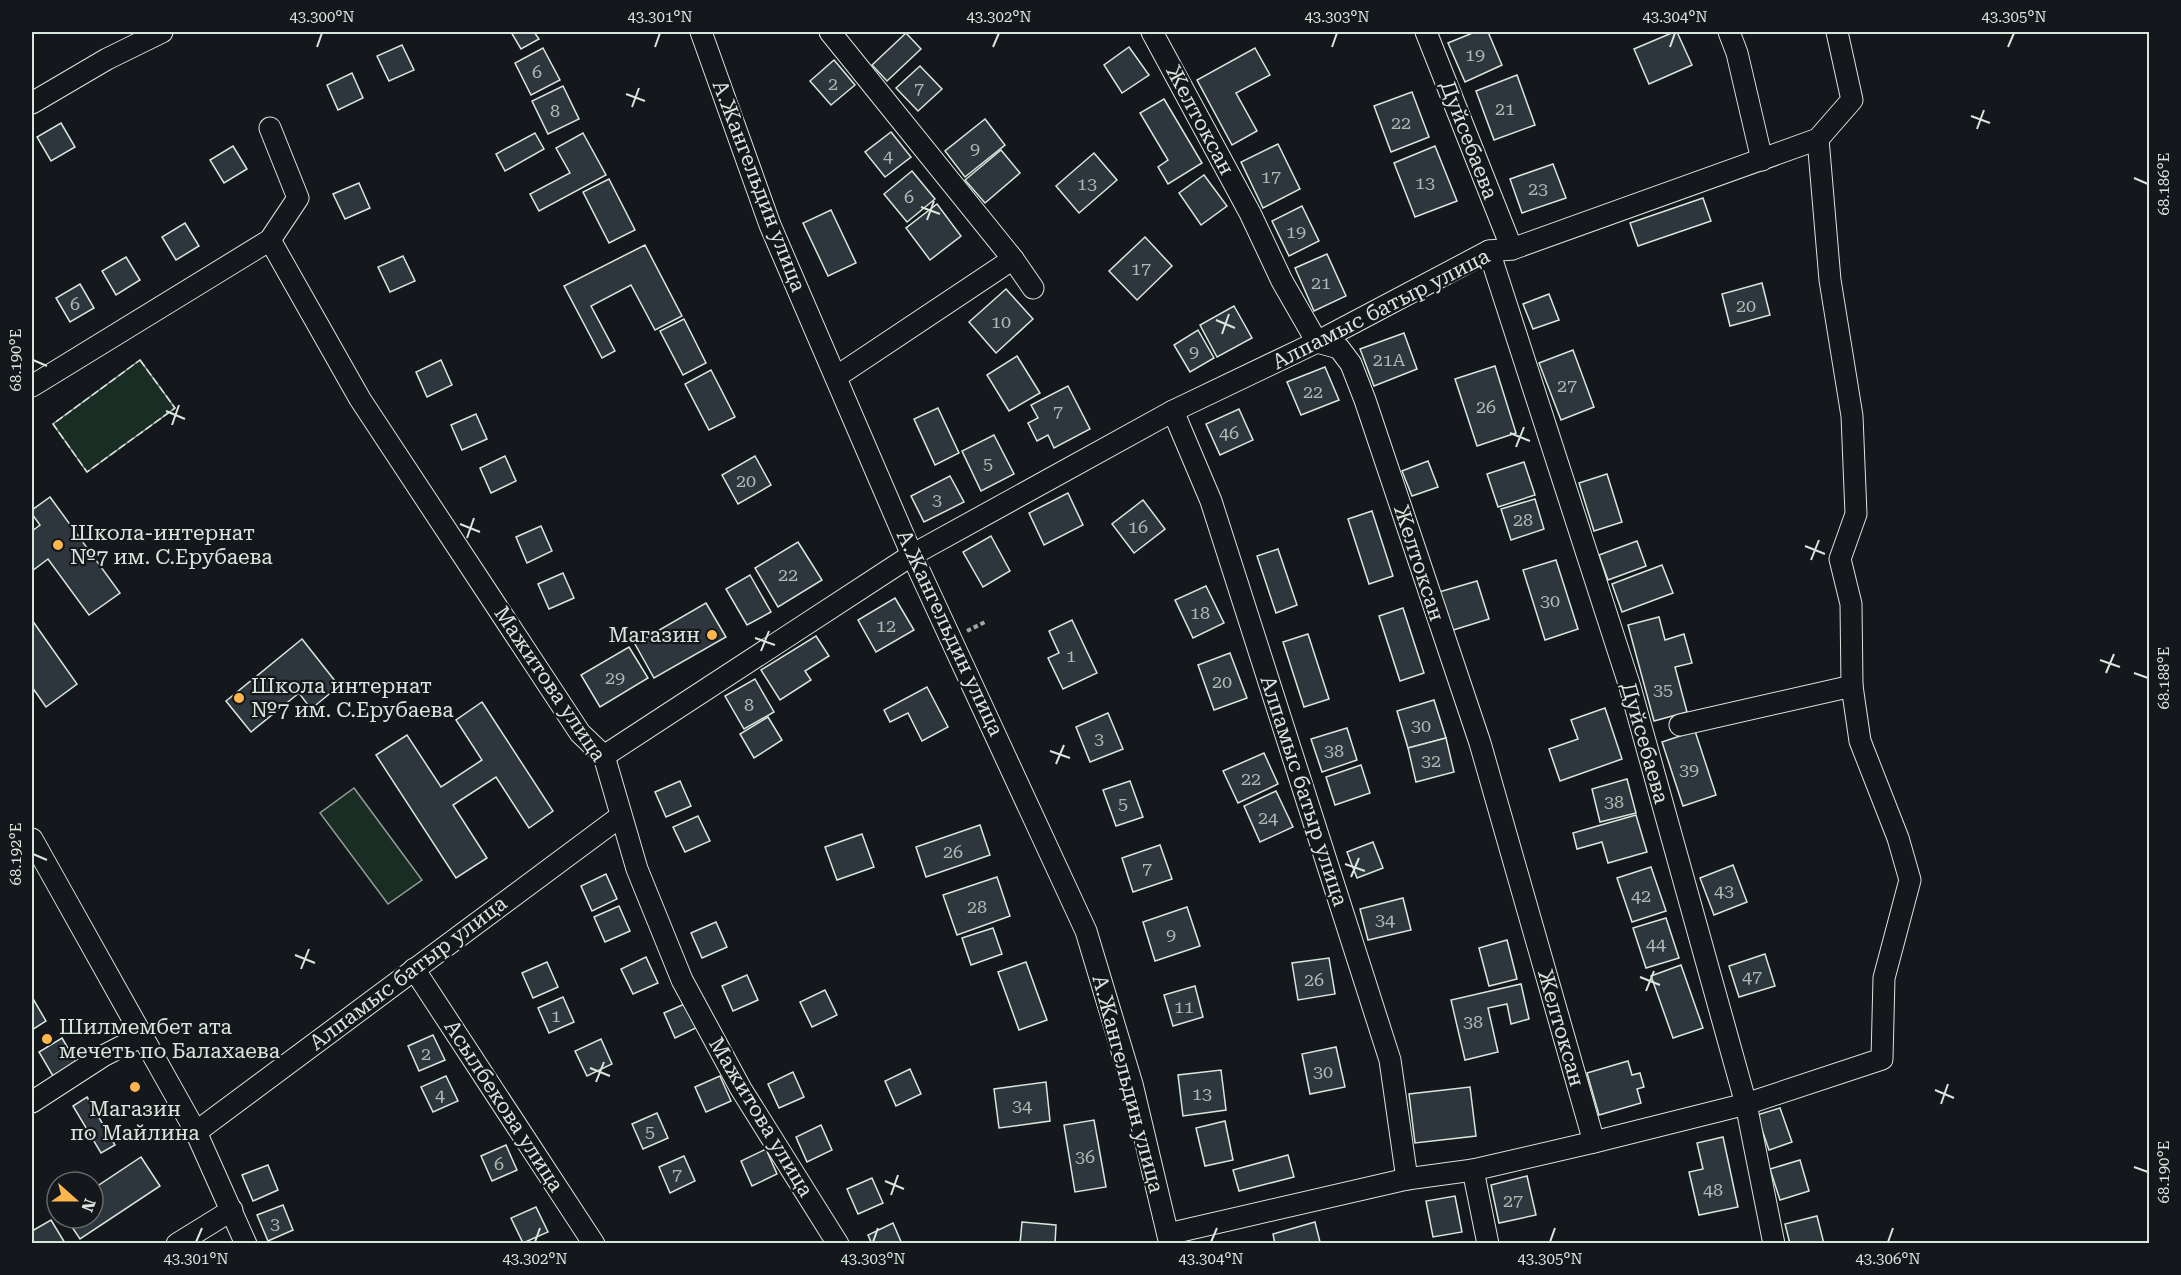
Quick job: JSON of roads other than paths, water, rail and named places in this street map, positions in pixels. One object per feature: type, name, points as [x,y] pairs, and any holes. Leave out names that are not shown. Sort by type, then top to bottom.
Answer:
[{"type":"street","points":[[32,103],[106,59],[162,32]]},
{"type":"street","points":[[830,32],[1013,258],[1033,288]]},
{"type":"street","name":"Желтоксан","points":[[1152,32],[1250,213],[1282,281],[1317,342],[1339,348],[1351,364],[1479,743],[1594,1142]]},
{"type":"street","name":"Дуйсебаева","points":[[1426,32],[1512,249]]},
{"type":"street","points":[[1729,32],[1737,53],[1762,159]]},
{"type":"street","points":[[1169,1239],[1407,1179],[1473,1170],[1746,1104],[1882,1059],[1884,978],[1910,880],[1898,838],[1860,741],[1852,686],[1851,604],[1840,559],[1856,514],[1852,416],[1830,280],[1818,139],[1852,100],[1837,32]]},
{"type":"street","name":"А.Жангельдин улица","points":[[710,35],[770,225],[912,555],[1086,931],[1132,1084],[1169,1239]]},
{"type":"street","points":[[32,386],[270,240],[298,198],[270,128]]},
{"type":"street","name":"Алпамыс батыр улица","points":[[603,756],[912,555],[1173,411],[1317,342],[1489,251],[1512,249],[1818,139]]},
{"type":"street","name":"Мажитова улица","points":[[270,240],[360,399],[580,733],[603,756],[637,869],[682,980],[741,1089],[838,1244]]},
{"type":"street","name":"Дуйсебаева","points":[[1489,251],[1630,687],[1746,1104],[1774,1244]]},
{"type":"street","points":[[836,377],[1013,258]]},
{"type":"street","name":"Алпамыс батыр улица","points":[[1173,411],[1211,501],[1390,1060],[1407,1179]]},
{"type":"street","points":[[1680,724],[1852,686]]},
{"type":"street","name":"Алпамыс батыр улица","points":[[196,1132],[621,816]]},
{"type":"street","points":[[32,839],[196,1132],[246,1244]]},
{"type":"street","name":"Асылбекова улица","points":[[414,969],[594,1244]]},
{"type":"street","points":[[32,1102],[103,1056],[142,1036]]},
{"type":"street","points":[[1473,1170],[1488,1244]]},
{"type":"street","points":[[177,1244],[232,1210]]},
{"type":"place","name":"Школа-интернат №7 им. С.Ерубаева","points":[[58,545]]},
{"type":"place","name":"Магазин","points":[[712,635]]},
{"type":"place","name":"Школа интернат №7 им. С.Ерубаева","points":[[239,698]]},
{"type":"place","name":"Шилмембет ата мечеть по Балахаева","points":[[47,1039]]},
{"type":"place","name":"Магазин по Майлина","points":[[135,1087]]}]
